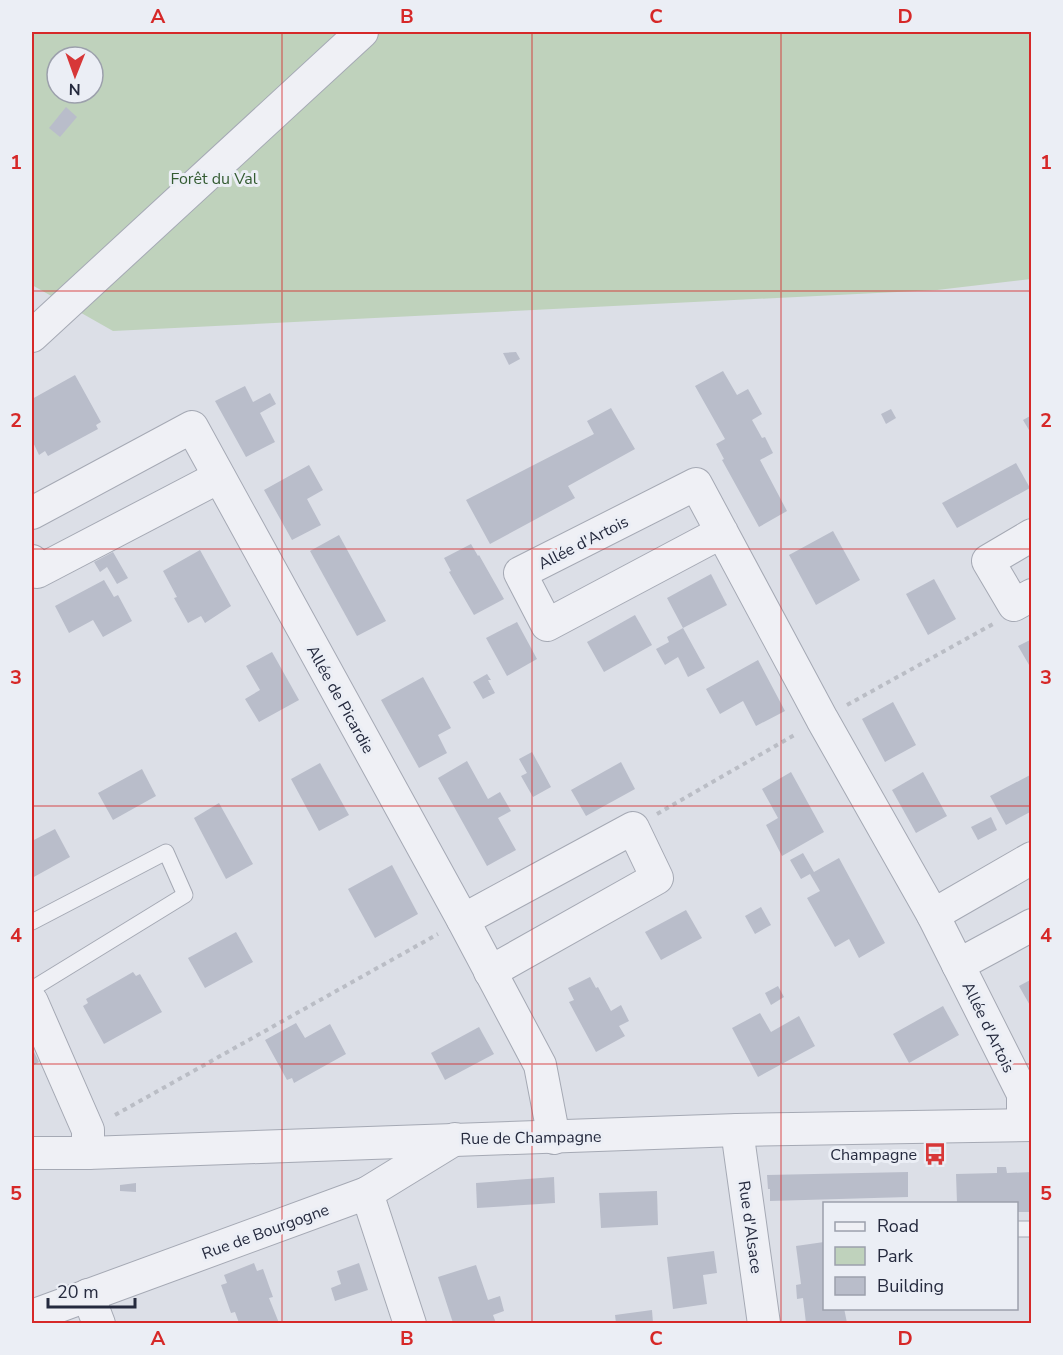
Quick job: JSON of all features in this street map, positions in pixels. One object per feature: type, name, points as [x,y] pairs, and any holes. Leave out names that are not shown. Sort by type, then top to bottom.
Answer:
[{"type":"street","points":[[32,336],[362,32]]},
{"type":"street","name":"Allée de Picardie","points":[[32,513],[192,427],[463,920],[540,1065],[554,1138]]},
{"type":"street","points":[[32,561],[37,572],[219,477]]},
{"type":"street","name":"Allée d'Artois","points":[[722,532],[547,624],[520,573],[696,484],[722,532],[822,719],[933,915],[1023,1094],[1027,1125]]},
{"type":"street","points":[[1023,600],[988,561],[1032,535]]},
{"type":"street","points":[[463,920],[633,828],[657,878],[490,972]]},
{"type":"street","points":[[933,915],[1032,858]]},
{"type":"street","name":"Allée d'Artois","points":[[958,965],[1032,925]]},
{"type":"street","points":[[32,1002],[88,1141]]},
{"type":"street","name":"Rue de Champagne","points":[[32,1153],[88,1141],[554,1138],[737,1130],[1027,1125]]},
{"type":"street","name":"Rue d'Alsace","points":[[737,1130],[764,1323]]},
{"type":"street","name":"Rue de Bourgogne","points":[[32,1316],[94,1309],[367,1193],[456,1139]]},
{"type":"street","points":[[367,1193],[410,1323]]},
{"type":"lane","points":[[32,922],[166,852],[185,895],[32,989]]},
{"type":"path","points":[[633,828],[999,620],[1023,600]]},
{"type":"path","points":[[88,1141],[463,920]]},
{"type":"green space","name":"Forêt du Val","points":[[32,32],[1031,32],[1031,279],[937,290],[113,331],[32,285]]},
{"type":"building","points":[[66,107],[77,117],[60,137],[49,128]]},
{"type":"building","points":[[516,352],[520,359],[509,365],[503,353]]},
{"type":"building","points":[[723,371],[737,395],[748,389],[762,414],[752,420],[762,438],[765,437],[773,453],[760,460],[787,511],[759,527],[722,460],[724,459],[716,444],[725,439],[695,386]]},
{"type":"building","points":[[75,375],[101,422],[96,425],[98,429],[48,456],[45,451],[39,455],[32,440],[32,399]]},
{"type":"building","points":[[245,386],[253,402],[270,393],[276,404],[260,413],[275,442],[246,457],[215,401]]},
{"type":"building","points":[[611,408],[635,449],[568,486],[575,498],[490,544],[466,500],[594,434],[587,421]]},
{"type":"building","points":[[891,409],[896,418],[886,424],[881,414]]},
{"type":"building","points":[[1032,415],[1032,435],[1023,420]]},
{"type":"building","points":[[1016,463],[1030,488],[957,528],[942,503]]},
{"type":"building","points":[[309,465],[323,490],[307,499],[321,525],[292,540],[264,490]]},
{"type":"building","points":[[833,531],[860,580],[816,605],[789,555]]},
{"type":"building","points":[[339,535],[386,621],[357,636],[310,551]]},
{"type":"building","points":[[471,544],[504,599],[474,615],[449,572],[451,571],[444,558]]},
{"type":"building","points":[[200,550],[231,606],[205,623],[201,616],[188,623],[163,571]]},
{"type":"building","points":[[113,552],[128,578],[117,584],[107,567],[100,572],[94,562]]},
{"type":"building","points":[[711,574],[727,605],[683,628],[667,598]]},
{"type":"building","points":[[934,579],[956,619],[928,635],[906,594]]},
{"type":"building","points":[[104,580],[114,597],[118,595],[132,621],[103,637],[93,620],[69,633],[55,606]]},
{"type":"building","points":[[635,615],[652,645],[604,672],[587,642]]},
{"type":"building","points":[[517,622],[537,659],[507,676],[486,638]]},
{"type":"building","points":[[683,628],[705,668],[688,677],[678,657],[665,665],[656,649],[669,642],[667,637]]},
{"type":"building","points":[[1032,639],[1032,670],[1018,646]]},
{"type":"building","points":[[272,652],[299,700],[259,722],[245,699],[260,690],[246,666]]},
{"type":"building","points":[[758,660],[785,711],[756,726],[743,701],[720,714],[706,689]]},
{"type":"building","points":[[487,674],[495,693],[483,699],[473,682]]},
{"type":"building","points":[[423,677],[451,728],[438,735],[447,753],[419,768],[381,700]]},
{"type":"building","points":[[893,702],[916,745],[885,762],[862,719]]},
{"type":"building","points":[[532,752],[551,787],[533,797],[521,776],[527,773],[519,759]]},
{"type":"building","points":[[467,761],[488,799],[500,792],[511,811],[498,818],[516,850],[487,866],[438,778]]},
{"type":"building","points":[[621,762],[635,789],[586,816],[571,790]]},
{"type":"building","points":[[320,763],[349,815],[319,831],[291,779]]},
{"type":"building","points":[[142,769],[156,796],[113,820],[98,793]]},
{"type":"building","points":[[791,772],[824,832],[782,856],[766,825],[778,818],[762,789]]},
{"type":"building","points":[[923,772],[947,816],[916,833],[892,790]]},
{"type":"building","points":[[1032,774],[1032,811],[1006,825],[990,796]]},
{"type":"building","points":[[219,803],[253,864],[226,879],[194,818]]},
{"type":"building","points":[[991,817],[997,830],[978,840],[971,827]]},
{"type":"building","points":[[55,829],[70,857],[32,878],[32,841]]},
{"type":"building","points":[[803,853],[814,872],[839,858],[885,943],[859,958],[849,939],[835,947],[807,898],[820,891],[810,874],[801,879],[790,860]]},
{"type":"building","points":[[392,865],[418,914],[375,938],[348,889]]},
{"type":"building","points":[[761,907],[771,925],[755,934],[745,916]]},
{"type":"building","points":[[686,910],[702,938],[661,960],[645,932]]},
{"type":"building","points":[[236,932],[253,962],[205,988],[188,958]]},
{"type":"building","points":[[133,972],[136,976],[140,974],[162,1012],[104,1044],[83,1006],[88,1003],[86,999]]},
{"type":"building","points":[[590,977],[611,1011],[621,1005],[629,1021],[619,1026],[625,1036],[596,1052],[569,1002],[574,1000],[568,988]]},
{"type":"building","points":[[1032,979],[1032,1009],[1019,986]]},
{"type":"building","points":[[778,986],[784,997],[771,1005],[765,993]]},
{"type":"building","points":[[943,1006],[959,1035],[909,1063],[893,1034]]},
{"type":"building","points":[[760,1013],[771,1032],[799,1016],[815,1046],[758,1077],[732,1028]]},
{"type":"building","points":[[296,1023],[305,1038],[330,1024],[346,1054],[294,1083],[292,1078],[287,1080],[265,1040]]},
{"type":"building","points":[[479,1027],[494,1054],[445,1080],[431,1053]]},
{"type":"building","points":[[32,1048],[39,1062],[32,1066]]},
{"type":"building","points":[[997,1167],[1006,1167],[1007,1173],[1032,1172],[1032,1212],[1018,1212],[1018,1202],[957,1202],[956,1174],[997,1173]]},
{"type":"building","points":[[908,1172],[908,1197],[770,1201],[767,1175]]},
{"type":"building","points":[[554,1177],[555,1203],[477,1208],[476,1183]]},
{"type":"building","points":[[136,1183],[136,1192],[120,1191],[120,1185]]},
{"type":"building","points":[[657,1191],[658,1225],[601,1228],[599,1193]]},
{"type":"building","points":[[823,1242],[823,1310],[844,1310],[847,1323],[806,1323],[803,1298],[797,1299],[796,1285],[801,1284],[796,1246]]},
{"type":"building","points":[[714,1251],[717,1273],[703,1275],[707,1304],[673,1309],[667,1257]]},
{"type":"building","points":[[254,1263],[257,1271],[263,1269],[273,1297],[269,1298],[279,1323],[239,1323],[235,1312],[231,1313],[221,1285],[227,1283],[224,1275]]},
{"type":"building","points":[[359,1263],[368,1290],[335,1301],[331,1288],[341,1284],[337,1271]]},
{"type":"building","points":[[476,1265],[488,1300],[500,1296],[504,1311],[493,1315],[496,1323],[453,1323],[438,1277]]},
{"type":"building","points":[[652,1310],[653,1323],[616,1323],[615,1315]]},
{"type":"place","name":"Champagne","points":[[935,1154]]}]
